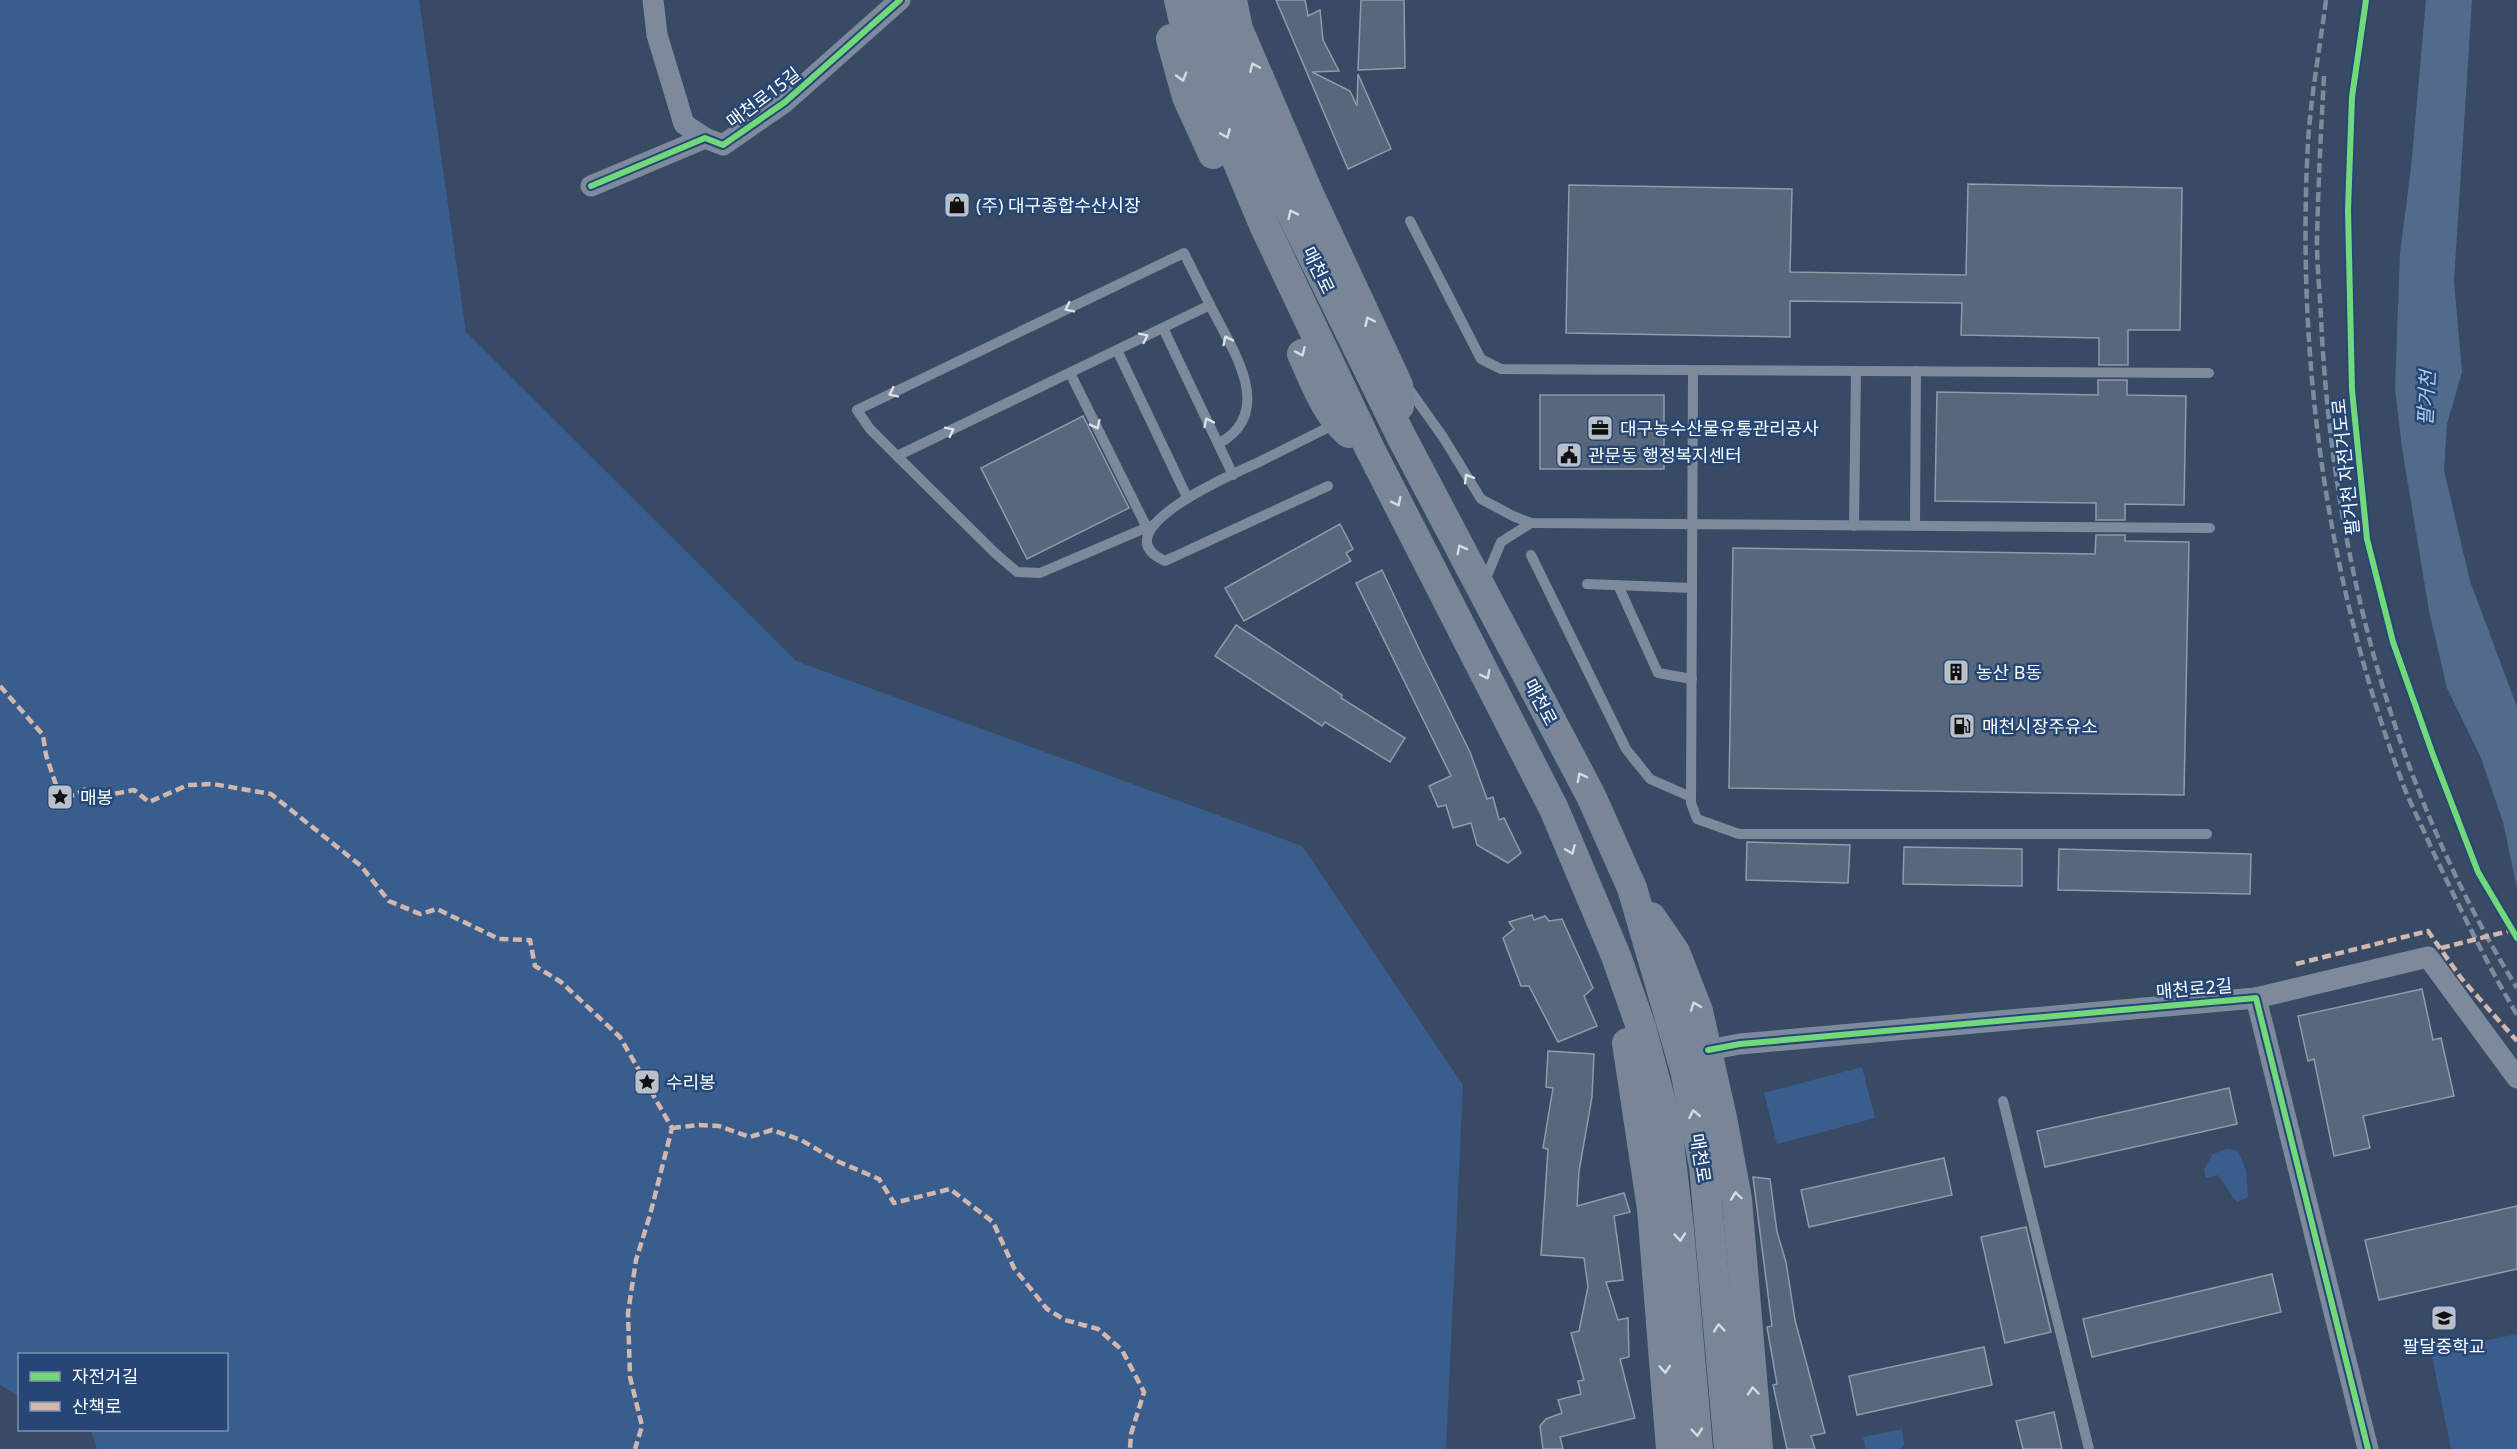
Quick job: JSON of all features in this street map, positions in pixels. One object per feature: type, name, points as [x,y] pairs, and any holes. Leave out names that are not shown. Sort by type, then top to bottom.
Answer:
[{"type":"main road","points":[[1161,0],[1187,97],[1323,400],[1337,423],[1370,449]]},
{"type":"main road","name":"매천로","points":[[1179,0],[1185,26],[1218,115],[1264,225],[1370,449],[1554,809],[1616,956],[1641,1028],[1667,1125],[1679,1228],[1698,1449]]},
{"type":"main road","name":"매천로","points":[[1208,0],[1212,20],[1250,123],[1401,436],[1591,796],[1632,888],[1685,1070],[1704,1166],[1729,1449]]},
{"type":"main road","points":[[1232,0],[1242,40],[1308,192],[1398,385],[1401,436]]},
{"type":"main road","points":[[1632,888],[1674,952],[1698,1011],[1708,1050],[1737,1199],[1758,1449]]},
{"type":"main road","points":[[1616,956],[1652,1209],[1671,1449]]},
{"type":"street","points":[[653,0],[657,35],[684,124],[705,138]]},
{"type":"street","name":"매천로15길","points":[[591,186],[705,138],[723,145],[777,108],[852,45],[900,0]]},
{"type":"street","points":[[2256,998],[2428,957],[2517,1078]]},
{"type":"street","name":"매천로2길","points":[[1708,1050],[1740,1044],[2256,998],[2368,1449]]},
{"type":"lane","points":[[1410,221],[1481,359],[1501,369],[2209,373]]},
{"type":"lane","points":[[1218,444],[1232,437],[1246,418],[1249,395],[1241,367],[1184,254],[856,410],[870,429],[996,554],[1017,572],[1040,573],[1151,526],[1187,497],[1337,423]]},
{"type":"lane","points":[[897,456],[1210,305]]},
{"type":"lane","points":[[1163,328],[1233,475]]},
{"type":"lane","points":[[1117,350],[1187,497]]},
{"type":"lane","points":[[1384,355],[1443,437],[1480,499],[1531,523],[2210,528]]},
{"type":"lane","points":[[1693,371],[1691,797],[1697,819],[1739,834],[2207,834]]},
{"type":"lane","points":[[1854,526],[1856,371]]},
{"type":"lane","points":[[1915,526],[1916,372]]},
{"type":"lane","points":[[1070,373],[1151,526],[1148,546],[1153,556],[1165,561],[1328,486]]},
{"type":"lane","points":[[1482,589],[1501,542],[1531,523]]},
{"type":"lane","points":[[1531,555],[1626,749],[1650,779],[1691,797]]},
{"type":"lane","points":[[1587,584],[1692,588]]},
{"type":"lane","points":[[1618,585],[1658,673],[1692,679]]},
{"type":"lane","points":[[2003,1101],[2089,1449]]},
{"type":"shaded area","points":[[0,0],[419,0],[466,332],[796,661],[1302,846],[1463,1085],[1446,1449],[97,1449],[91,1431],[228,1431],[228,1353],[18,1353],[18,1395],[0,1385]]},
{"type":"shaded area","points":[[1862,1067],[1875,1118],[1777,1144],[1764,1093]]},
{"type":"shaded area","points":[[2227,1149],[2238,1151],[2246,1170],[2248,1197],[2237,1202],[2217,1175],[2206,1178],[2204,1169],[2213,1154]]},
{"type":"shaded area","points":[[2517,1334],[2517,1449],[2451,1449],[2431,1352]]},
{"type":"shaded area","points":[[1902,1429],[1904,1445],[1901,1449],[1866,1449],[1863,1437]]},
{"type":"water","name":"팔거천","points":[[2426,0],[2472,0],[2454,281],[2462,372],[2447,424],[2444,470],[2470,581],[2517,707],[2517,888],[2503,822],[2481,758],[2447,688],[2429,611],[2402,448],[2395,389],[2400,253],[2411,168]]},
{"type":"building","points":[[1276,0],[1305,0],[1308,16],[1320,10],[1323,40],[1339,71],[1312,72],[1350,91],[1357,106],[1358,74],[1391,149],[1348,169]]},
{"type":"building","points":[[1361,0],[1404,0],[1405,68],[1358,70]]},
{"type":"building","points":[[1968,184],[2182,188],[2180,330],[2128,330],[2128,365],[2099,365],[2099,338],[1961,335],[1962,303],[1790,301],[1790,337],[1566,333],[1569,185],[1792,189],[1790,272],[1966,275]]},
{"type":"building","points":[[2098,380],[2127,380],[2127,395],[2186,396],[2184,505],[2125,504],[2125,520],[2096,520],[2096,503],[1935,501],[1937,392],[2098,395]]},
{"type":"building","points":[[1540,395],[1664,395],[1664,469],[1540,469]]},
{"type":"building","points":[[1083,416],[1129,508],[1027,559],[981,468]]},
{"type":"building","points":[[1340,524],[1353,549],[1346,553],[1351,561],[1244,621],[1225,588]]},
{"type":"building","name":"농산 B동","points":[[2096,535],[2125,535],[2125,541],[2189,542],[2184,795],[1729,788],[1733,548],[2095,554]]},
{"type":"building","points":[[1382,570],[1470,752],[1487,799],[1493,797],[1499,820],[1504,818],[1521,853],[1508,863],[1477,845],[1471,823],[1453,828],[1446,805],[1438,807],[1429,786],[1451,776],[1356,583]]},
{"type":"building","points":[[1236,625],[1342,695],[1341,698],[1405,738],[1390,762],[1325,722],[1322,726],[1215,656]]},
{"type":"building","points":[[1747,842],[1850,845],[1848,883],[1746,880]]},
{"type":"building","points":[[1904,847],[2022,849],[2022,886],[1903,884]]},
{"type":"building","points":[[2059,849],[2251,854],[2250,894],[2058,890]]},
{"type":"building","points":[[1532,915],[1534,920],[1545,916],[1549,921],[1562,919],[1593,988],[1584,996],[1597,1026],[1558,1042],[1529,986],[1521,986],[1503,938],[1514,929],[1509,922]]},
{"type":"building","points":[[2422,989],[2433,1040],[2441,1038],[2454,1096],[2363,1116],[2370,1148],[2334,1156],[2314,1059],[2308,1061],[2298,1016]]},
{"type":"building","points":[[1548,1051],[1594,1054],[1592,1097],[1579,1171],[1577,1206],[1624,1193],[1630,1212],[1614,1216],[1623,1280],[1606,1282],[1618,1320],[1628,1318],[1629,1357],[1620,1359],[1635,1418],[1560,1437],[1563,1449],[1543,1449],[1540,1426],[1546,1419],[1562,1413],[1558,1400],[1581,1394],[1578,1381],[1584,1380],[1571,1333],[1579,1331],[1588,1287],[1584,1258],[1541,1255],[1548,1149],[1543,1148],[1553,1088],[1546,1087]]},
{"type":"building","points":[[2229,1088],[2237,1124],[2045,1167],[2037,1131]]},
{"type":"building","points":[[1944,1158],[1952,1195],[1809,1227],[1801,1190]]},
{"type":"building","points":[[1753,1177],[1770,1179],[1777,1232],[1786,1262],[1795,1320],[1825,1433],[1811,1436],[1815,1449],[1787,1449],[1773,1385],[1777,1384],[1767,1327],[1772,1326]]},
{"type":"building","points":[[2517,1206],[2517,1269],[2379,1300],[2365,1240]]},
{"type":"building","points":[[2026,1227],[2051,1332],[2005,1343],[1981,1237]]},
{"type":"building","points":[[2272,1274],[2281,1312],[2092,1357],[2083,1319]]},
{"type":"building","points":[[1984,1347],[1992,1385],[1857,1415],[1849,1376]]},
{"type":"building","points":[[2054,1412],[2062,1449],[2023,1449],[2016,1421]]},
{"type":"railway","points":[[2326,0],[2309,124],[2306,224],[2307,306],[2313,388],[2323,470],[2337,551],[2355,631],[2377,710],[2404,787],[2461,910],[2517,1015]]},
{"type":"railway","points":[[2324,76],[2318,201],[2318,271],[2327,406],[2339,493],[2355,580],[2377,666],[2403,750],[2436,832],[2473,911],[2517,988]]},
{"type":"marked path","points":[[0,686],[43,735],[46,755],[60,797],[75,795],[88,788],[103,796],[134,790],[149,802],[188,785],[213,784],[271,794],[361,866],[389,901],[420,914],[437,909],[499,939],[530,940],[535,966],[561,982],[620,1037],[672,1128],[636,1260],[628,1313],[630,1377],[642,1426],[635,1449]]},
{"type":"marked path","points":[[2441,948],[2517,929]]},
{"type":"marked path","points":[[2296,964],[2428,931],[2461,978],[2517,1041]]},
{"type":"marked path","points":[[672,1128],[699,1125],[719,1126],[750,1137],[772,1130],[801,1140],[839,1162],[879,1179],[894,1203],[950,1189],[993,1222],[1014,1268],[1047,1309],[1065,1320],[1098,1329],[1122,1350],[1144,1392],[1131,1434],[1130,1449]]},
{"type":"cycle path","points":[[591,186],[705,138],[723,145],[785,102],[900,0]]},
{"type":"cycle path","name":"팔거천 자전거도로","points":[[2366,0],[2352,97],[2348,210],[2352,390],[2367,539],[2393,642],[2433,755],[2478,872],[2517,938]]},
{"type":"cycle path","points":[[1708,1050],[1740,1044],[2256,998],[2368,1449]]},
{"type":"place","name":"(주) 대구종합수산시장","points":[[957,205]]},
{"type":"place","name":"대구농수산물유통관리공사","points":[[1600,428]]},
{"type":"place","name":"관문동 행정복지센터","points":[[1569,455]]},
{"type":"place","name":"농산 B동","points":[[1956,672]]},
{"type":"place","name":"매천시장주유소","points":[[1962,726]]},
{"type":"place","name":"매봉","points":[[60,797]]},
{"type":"place","name":"수리봉","points":[[647,1082]]},
{"type":"place","name":"팔달중학교","points":[[2444,1318]]}]
